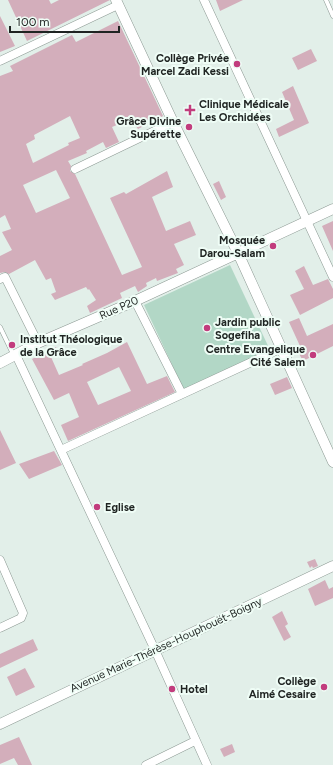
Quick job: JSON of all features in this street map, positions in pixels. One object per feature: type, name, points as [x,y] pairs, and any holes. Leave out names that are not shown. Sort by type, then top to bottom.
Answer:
[{"type":"street","points":[[204,0],[333,277]]},
{"type":"street","points":[[0,62],[117,3],[173,122],[238,253],[333,462]]},
{"type":"street","points":[[75,168],[173,122]]},
{"type":"street","name":"Rue P20","points":[[0,363],[38,343],[134,301],[333,209]]},
{"type":"street","points":[[0,279],[5,277],[38,343]]},
{"type":"street","points":[[134,301],[182,394]]},
{"type":"street","points":[[61,450],[282,348]]},
{"type":"street","points":[[15,355],[155,650],[206,765]]},
{"type":"street","points":[[0,560],[23,613],[21,618],[0,628]]},
{"type":"street","name":"Avenue Marie-Thérèse-Houphouët-Boigny","points":[[1,722],[333,566]]},
{"type":"street","points":[[146,765],[195,741]]},
{"type":"lane","points":[[326,0],[333,16]]},
{"type":"lane","points":[[0,327],[15,355]]},
{"type":"green space","name":"Jardin public Sogefiha","points":[[230,265],[270,350],[184,390],[144,305]]},
{"type":"building","points":[[8,0],[49,0],[51,4],[59,0],[110,0],[27,41]]},
{"type":"building","points":[[216,0],[243,0],[220,11]]},
{"type":"building","points":[[0,16],[15,46],[0,52]]},
{"type":"building","points":[[118,21],[163,116],[138,129],[131,119],[112,127],[119,142],[106,148],[103,142],[86,151],[87,153],[68,161],[71,166],[70,171],[75,174],[122,275],[142,267],[110,198],[124,192],[126,194],[167,171],[173,187],[152,197],[166,231],[190,221],[196,235],[174,244],[184,265],[176,269],[178,273],[157,281],[156,278],[146,283],[147,286],[138,292],[135,286],[120,293],[122,298],[90,313],[87,306],[96,300],[89,289],[88,290],[86,287],[55,300],[51,294],[56,292],[51,278],[46,280],[35,260],[9,274],[5,272],[0,273],[0,256],[12,250],[2,232],[11,229],[5,215],[0,218],[0,76],[13,71],[10,66],[72,35],[76,42]],"holes":[[[70,116],[80,138],[68,143],[69,145],[33,163],[26,144],[35,139],[34,135]],[[56,170],[70,198],[36,213],[23,185]]]},
{"type":"building","points":[[311,49],[317,61],[298,70],[292,58]]},
{"type":"building","points":[[293,86],[309,123],[279,137],[276,129],[294,120],[282,92]]},
{"type":"building","points":[[219,181],[226,197],[221,200],[213,184]]},
{"type":"building","points":[[333,221],[333,251],[322,226]]},
{"type":"building","points":[[304,266],[313,285],[328,279],[333,289],[333,298],[300,315],[290,295],[304,289],[295,271]]},
{"type":"building","points":[[299,318],[307,336],[333,324],[333,346],[303,361],[296,348],[300,346],[289,322]]},
{"type":"building","points":[[127,342],[147,384],[167,376],[175,392],[68,441],[61,425],[79,417],[69,393],[54,400],[32,359],[56,347],[58,353],[51,357],[59,375]],"holes":[[[119,367],[131,391],[98,405],[87,382]]]},
{"type":"building","points":[[287,377],[292,388],[275,395],[270,384]]},
{"type":"building","points":[[0,430],[16,463],[0,470]]},
{"type":"building","points":[[54,451],[62,465],[29,479],[19,464]]},
{"type":"building","points":[[315,559],[318,566],[313,568],[312,566],[310,568],[307,562]]},
{"type":"building","points":[[325,580],[329,589],[333,587],[333,598],[315,606],[308,589]]},
{"type":"building","points":[[282,611],[288,624],[285,626],[291,637],[284,641],[272,617]]},
{"type":"building","points":[[33,639],[38,650],[0,668],[0,654]]},
{"type":"building","points":[[25,668],[35,687],[16,696],[7,677]]},
{"type":"building","points":[[19,737],[32,765],[18,765],[14,758],[0,764],[0,745]]},
{"type":"building","points":[[232,744],[235,752],[224,757],[220,749]]},
{"type":"place","name":"Collège Privée Marcel Zadi Kessi","points":[[237,64]]},
{"type":"place","name":"Clinique Médicale Les Orchidées","points":[[190,110]]},
{"type":"place","name":"Grâce Divine Supérette","points":[[189,127]]},
{"type":"place","name":"Mosquée Darou-Salam","points":[[273,246]]},
{"type":"place","name":"Jardin public Sogefiha","points":[[207,328]]},
{"type":"place","name":"Institut Théologique de la Grâce","points":[[12,345]]},
{"type":"place","name":"Centre Evangelique Cité Salem","points":[[313,355]]},
{"type":"place","name":"Eglise","points":[[97,507]]},
{"type":"place","name":"Collège Aimé Cesaire","points":[[324,687]]},
{"type":"place","name":"Hotel","points":[[172,689]]}]
